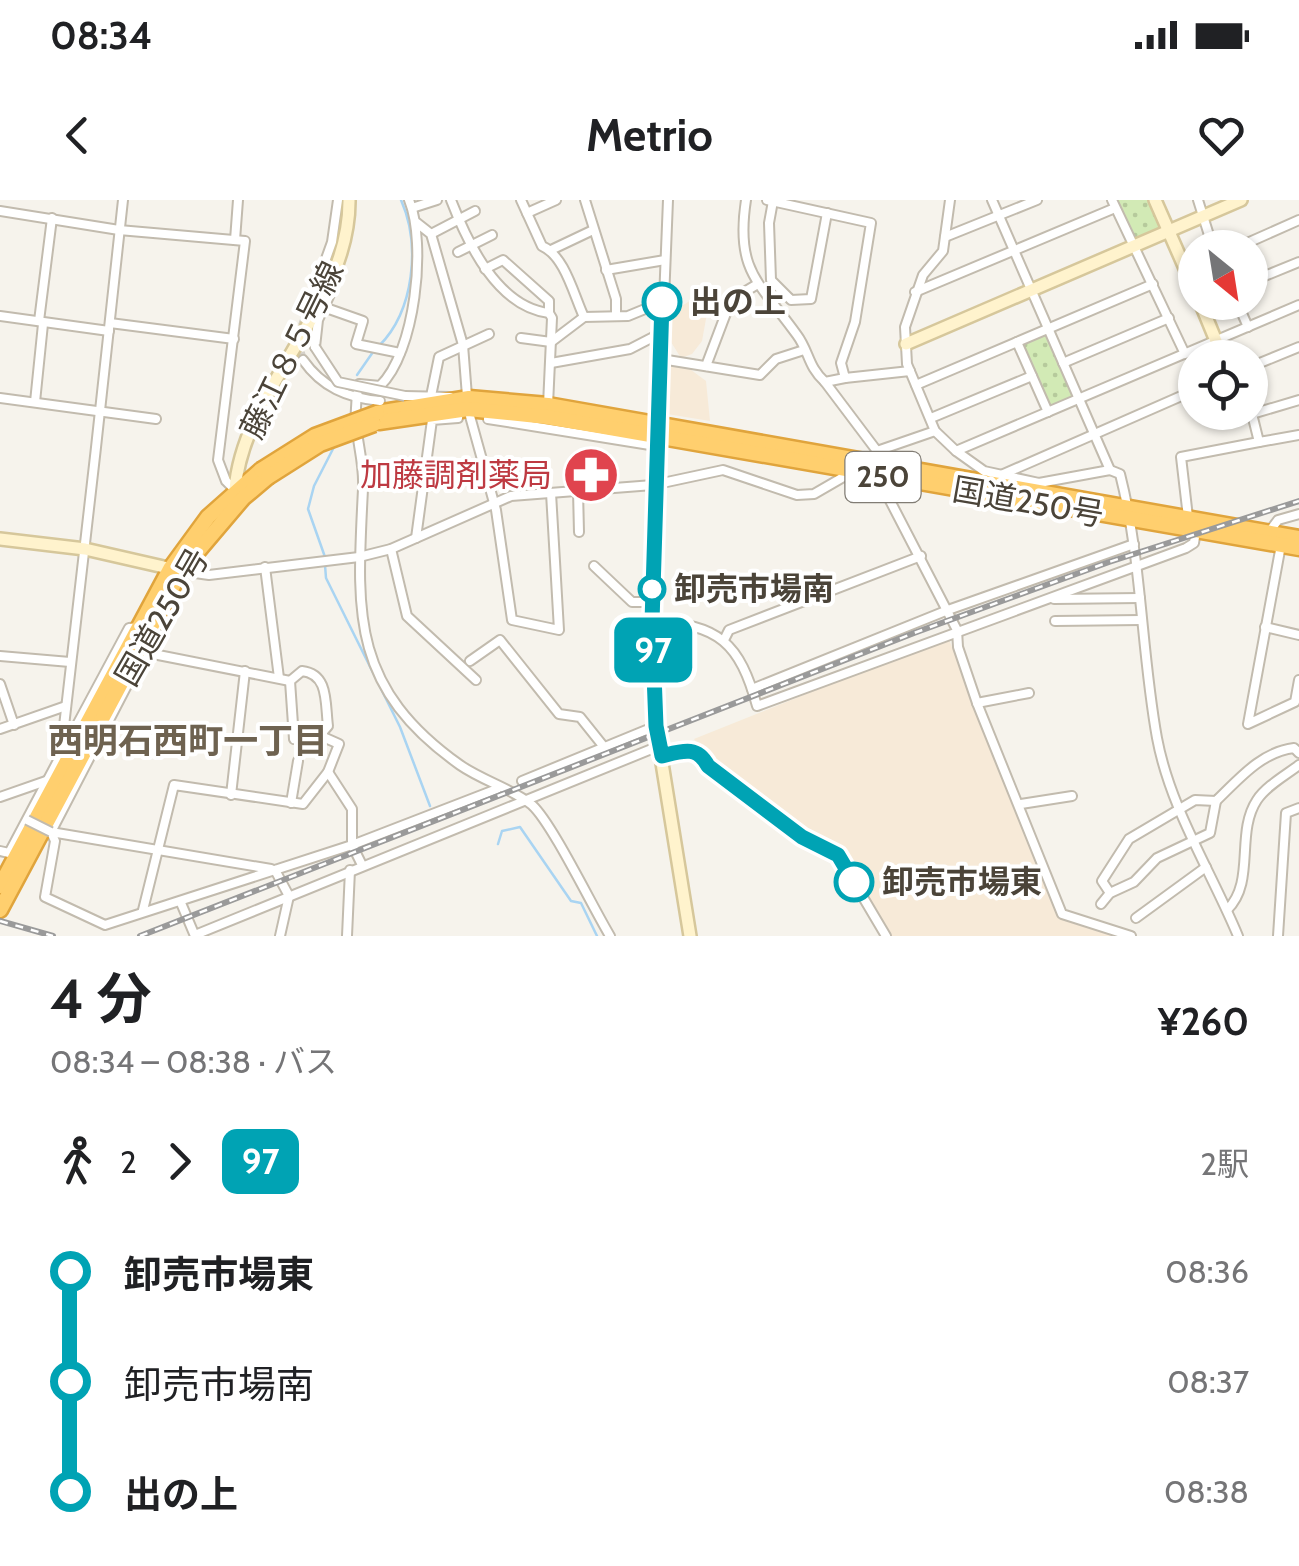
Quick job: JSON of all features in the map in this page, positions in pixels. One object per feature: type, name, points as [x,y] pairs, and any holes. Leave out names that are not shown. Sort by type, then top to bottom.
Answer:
[{"type":"highway","name":"国道250号","points":[[463,404],[852,472],[877,465]]},
{"type":"highway","name":"国道250号","points":[[0,886],[139,626],[176,570],[239,494],[264,473],[379,412],[463,404],[548,405],[657,436],[877,465],[1129,513],[1196,531],[1299,548]]},
{"type":"highway","name":"国道250号","points":[[1129,513],[1188,517],[1299,538]]},
{"type":"highway","name":"国道250号","points":[[0,910],[169,595],[176,570]]},
{"type":"street","points":[[70,738],[63,735],[70,662],[103,412],[123,200]]},
{"type":"street","points":[[236,240],[238,200]]},
{"type":"street","points":[[312,298],[332,242],[338,200]]},
{"type":"street","name":"藤江８５号線","points":[[239,494],[242,452],[340,254],[349,200]]},
{"type":"street","points":[[438,200],[410,204],[420,246],[400,353],[389,377],[380,386],[359,384],[356,399],[354,434],[364,485],[361,630],[396,705],[427,739],[496,789],[535,808],[610,936]]},
{"type":"street","points":[[451,200],[485,269],[527,310],[549,312]]},
{"type":"street","points":[[521,200],[542,246],[551,250],[584,317]]},
{"type":"street","points":[[527,213],[556,200]]},
{"type":"street","points":[[585,200],[616,299],[616,316]]},
{"type":"street","points":[[668,200],[653,485],[652,622],[656,726],[690,936]]},
{"type":"street","points":[[746,200],[741,234],[746,266],[756,285],[801,339],[812,371],[825,382],[877,465],[958,630],[958,648],[977,704],[1021,804],[1062,914],[1131,936]]},
{"type":"street","points":[[950,200],[943,251],[915,292],[905,327],[910,371],[935,431],[984,471],[1039,483],[1110,470],[1120,474],[1138,566],[1157,741],[1194,841],[1238,936]]},
{"type":"street","points":[[992,200],[1110,470]]},
{"type":"street","points":[[944,237],[1037,200]]},
{"type":"street","points":[[1156,200],[1178,252]]},
{"type":"street","points":[[1198,200],[1205,230]]},
{"type":"street","points":[[906,344],[1241,200]]},
{"type":"street","points":[[827,213],[811,300],[791,300],[771,280],[770,201],[827,213],[871,223],[855,322],[841,362],[845,378]]},
{"type":"street","points":[[915,292],[1014,252],[1113,204],[1179,340]]},
{"type":"street","points":[[0,211],[120,230],[246,241],[218,460],[226,481],[239,494]]},
{"type":"street","points":[[432,234],[475,211]]},
{"type":"street","points":[[35,402],[52,218]]},
{"type":"street","points":[[1268,234],[1299,220]]},
{"type":"street","points":[[416,538],[432,420],[458,418],[463,404],[463,345],[432,234],[417,223]]},
{"type":"street","points":[[551,250],[592,230]]},
{"type":"street","points":[[458,252],[492,235]]},
{"type":"street","points":[[340,254],[336,283],[318,320],[316,348],[338,382],[463,404]]},
{"type":"street","points":[[485,269],[503,260],[549,301],[552,342],[548,405]]},
{"type":"street","points":[[606,270],[664,260]]},
{"type":"street","points":[[1268,275],[1299,262]]},
{"type":"street","points":[[916,385],[1153,284]]},
{"type":"street","points":[[706,366],[731,300],[756,285]]},
{"type":"street","points":[[770,302],[782,291]]},
{"type":"street","points":[[522,338],[552,342],[584,317],[616,316],[662,302]]},
{"type":"street","points":[[1208,320],[1216,340],[1299,305]]},
{"type":"street","points":[[329,309],[363,321],[356,344],[400,353]]},
{"type":"street","points":[[0,316],[234,340]]},
{"type":"street","points":[[1063,363],[1169,318]]},
{"type":"street","points":[[1245,320],[1248,327]]},
{"type":"street","points":[[432,396],[439,358],[489,334]]},
{"type":"street","points":[[551,363],[630,349],[661,334]]},
{"type":"street","points":[[1017,342],[1048,412]]},
{"type":"street","points":[[1268,359],[1299,346]]},
{"type":"street","points":[[661,359],[760,375],[776,359],[804,350]]},
{"type":"street","points":[[956,452],[1178,357]]},
{"type":"street","points":[[303,360],[332,388],[379,412]]},
{"type":"street","points":[[825,382],[910,371]]},
{"type":"street","points":[[931,418],[1032,376]]},
{"type":"street","points":[[999,476],[1178,397]]},
{"type":"street","points":[[0,398],[156,419]]},
{"type":"street","points":[[1268,408],[1299,400]]},
{"type":"street","points":[[463,404],[482,450],[512,620],[560,630],[551,493]]},
{"type":"street","points":[[488,419],[657,436]]},
{"type":"street","points":[[1256,430],[1259,442]]},
{"type":"street","points":[[877,465],[935,431]]},
{"type":"street","points":[[1188,517],[1181,457],[1299,434]]},
{"type":"street","points":[[0,539],[85,549],[209,575],[360,557],[416,538],[492,502],[653,485],[723,470],[797,495],[814,494],[852,472]]},
{"type":"street","points":[[578,491],[580,532]]},
{"type":"street","points":[[1269,532],[1278,520],[1299,514]]},
{"type":"street","points":[[652,622],[709,630],[724,640],[741,660],[757,706],[1186,548],[1194,543],[1196,531]]},
{"type":"street","points":[[752,689],[948,610],[1134,544]]},
{"type":"street","points":[[1280,545],[1248,724],[1295,702],[1299,680]]},
{"type":"street","points":[[391,548],[406,616],[476,680]]},
{"type":"street","points":[[724,640],[729,630],[921,556]]},
{"type":"street","points":[[265,566],[279,678]]},
{"type":"street","points":[[594,566],[632,602],[652,602]]},
{"type":"street","points":[[51,832],[148,653],[169,595]]},
{"type":"street","points":[[1044,599],[1140,598]]},
{"type":"street","points":[[1055,621],[1141,620]]},
{"type":"street","points":[[0,851],[8,853],[130,628],[139,626]]},
{"type":"street","points":[[1265,627],[1299,635]]},
{"type":"street","points":[[470,661],[500,640],[559,714],[580,718],[604,747]]},
{"type":"street","points":[[148,653],[290,680],[302,671],[314,672],[322,679],[328,726],[322,733],[294,739],[290,680]]},
{"type":"street","points":[[0,656],[70,662]]},
{"type":"street","points":[[231,795],[245,672]]},
{"type":"street","points":[[0,684],[14,725]]},
{"type":"street","points":[[977,704],[1029,693]]},
{"type":"street","points":[[0,730],[67,706]]},
{"type":"street","points":[[522,781],[656,726]]},
{"type":"street","points":[[143,910],[174,786],[303,804],[328,772],[339,744],[322,733]]},
{"type":"street","points":[[1101,904],[1110,893],[1134,882],[1157,858],[1210,833],[1216,801],[1254,765],[1282,749],[1294,748],[1299,752]]},
{"type":"street","points":[[181,903],[195,936],[524,800],[661,751],[690,750],[702,755],[708,766],[802,837],[838,855],[886,936]]},
{"type":"street","points":[[291,803],[298,761]]},
{"type":"street","points":[[1227,910],[1240,894],[1246,825],[1258,798],[1299,765]]},
{"type":"street","points":[[328,772],[352,809],[352,845],[362,865]]},
{"type":"street","points":[[0,797],[46,782]]},
{"type":"street","points":[[51,832],[55,842],[45,896],[105,925],[352,845],[496,789]]},
{"type":"street","points":[[1021,804],[1072,796]]},
{"type":"street","points":[[1110,893],[1102,882],[1129,839],[1182,812],[1196,800],[1216,801]]},
{"type":"street","points":[[1278,936],[1286,814],[1299,808]]},
{"type":"street","points":[[26,820],[51,832],[275,870]]},
{"type":"street","points":[[1136,918],[1206,867]]},
{"type":"street","points":[[275,870],[289,896],[280,936]]},
{"type":"street","points":[[348,936],[350,870]]},
{"type":"shaded area","points":[[699,295],[708,308],[702,341],[692,354],[681,358],[666,334],[666,316]]},
{"type":"shaded area","points":[[665,364],[687,367],[706,381],[710,421],[667,414]]},
{"type":"shaded area","points":[[948,637],[1061,917],[1121,936],[890,936],[839,852],[807,836],[709,760],[694,739]]},
{"type":"green space","points":[[1116,200],[1149,200],[1160,227],[1134,239]]},
{"type":"green space","points":[[1047,333],[1074,397],[1050,408],[1021,345]]},
{"type":"waterway","points":[[379,346],[400,315],[411,277],[411,237],[401,200]]},
{"type":"waterway","points":[[357,375],[373,352]]},
{"type":"waterway","points":[[325,557],[308,509],[314,486],[335,445]]},
{"type":"waterway","points":[[325,565],[326,578],[400,727],[430,806]]},
{"type":"waterway","points":[[498,844],[502,831],[520,827],[571,901],[581,903],[597,936]]},
{"type":"tunnel","points":[[303,360],[297,339],[312,298]]},
{"type":"railway","points":[[140,936],[914,633],[1109,562],[1299,501]]},
{"type":"railway","points":[[0,921],[53,936]]},
{"type":"bus line","name":"97","points":[[662,302],[659,425],[653,485],[652,622],[656,726],[662,756],[690,750],[702,755],[708,766],[802,837],[838,855],[854,882]]},
{"type":"place","name":"出の上","points":[[662,302]]},
{"type":"place","name":"加藤調剤薬局","points":[[591,475]]},
{"type":"place","name":"卸売市場南","points":[[652,589]]},
{"type":"place","name":"卸売市場東","points":[[854,882]]},
{"type":"district","name":"西明石西町一丁目","points":[[188,741]]}]
